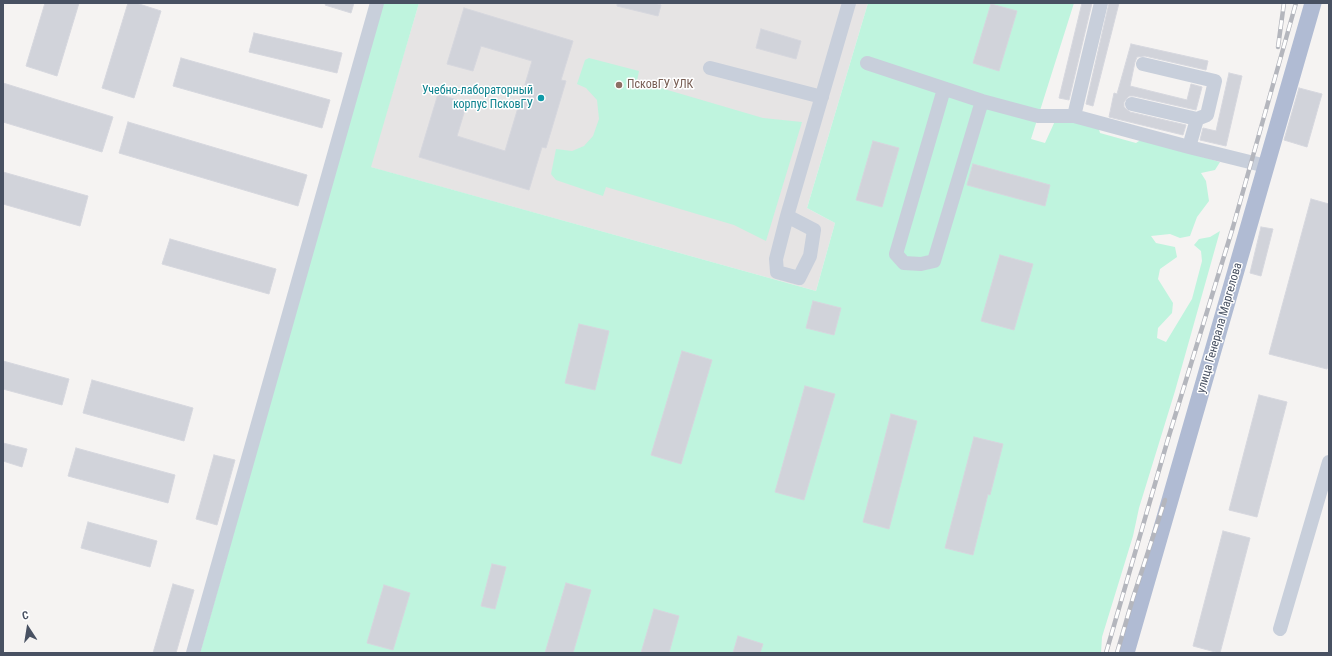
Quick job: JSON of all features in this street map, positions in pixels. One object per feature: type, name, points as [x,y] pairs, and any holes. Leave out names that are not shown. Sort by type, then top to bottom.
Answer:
[{"type":"main road","name":"улица Генерала Маргелова","points":[[1126,653],[1313,3]]},
{"type":"lane","points":[[193,653],[377,3]]},
{"type":"lane","points":[[787,216],[849,3]]},
{"type":"lane","points":[[1074,116],[1101,3]]},
{"type":"lane","points":[[867,63],[982,101],[1038,116],[1074,116],[1190,148],[1266,166]]},
{"type":"lane","points":[[1132,104],[1197,119],[1207,115],[1215,82],[1143,64]]},
{"type":"lane","points":[[710,68],[822,97]]},
{"type":"lane","points":[[944,89],[896,254],[904,263],[921,264],[934,261],[982,101]]},
{"type":"lane","points":[[1190,148],[1197,119]]},
{"type":"lane","points":[[1280,629],[1329,462]]},
{"type":"shaded area","name":"ПсковГУ УЛК","points":[[419,3],[868,3],[807,208],[835,223],[816,291],[370,167]]},
{"type":"green space","points":[[382,3],[419,3],[371,167],[816,291],[835,223],[807,208],[868,3],[1074,3],[1031,139],[1045,143],[1055,121],[1074,119],[1098,126],[1100,133],[1136,143],[1142,139],[1220,162],[1215,170],[1201,173],[1206,181],[1209,201],[1197,217],[1190,236],[1180,238],[1170,234],[1151,236],[1156,243],[1175,247],[1177,257],[1160,269],[1158,279],[1173,303],[1172,313],[1158,328],[1157,338],[1166,342],[1192,299],[1202,261],[1201,251],[1194,245],[1199,239],[1210,237],[1220,231],[1175,391],[1139,508],[1133,536],[1102,637],[1101,653],[200,653]]},
{"type":"green space","points":[[589,58],[639,71],[637,81],[763,118],[802,122],[766,241],[734,225],[606,187],[603,196],[556,180],[551,174],[556,149],[572,151],[584,146],[593,136],[599,119],[597,100],[586,88],[577,84],[585,60]]},
{"type":"building","points":[[45,3],[79,3],[57,76],[26,66]]},
{"type":"building","points":[[128,3],[136,3],[161,11],[134,98],[102,88]]},
{"type":"building","points":[[326,3],[354,3],[351,13],[325,5]]},
{"type":"building","points":[[617,3],[654,3],[661,5],[658,16],[617,6]]},
{"type":"building","points":[[1082,3],[1092,3],[1069,100],[1059,98]]},
{"type":"building","points":[[1109,3],[1119,3],[1093,106],[1086,104]]},
{"type":"building","points":[[991,4],[1017,11],[999,71],[973,63]]},
{"type":"building","name":"Учебно-лабораторный корпус ПсковГУ","points":[[464,8],[573,41],[561,80],[566,81],[546,148],[542,147],[529,190],[419,157],[438,94],[467,103],[457,136],[505,151],[532,61],[481,46],[473,71],[447,64]]},
{"type":"building","points":[[761,29],[801,41],[796,59],[756,48]]},
{"type":"building","points":[[254,33],[342,53],[337,73],[249,52]]},
{"type":"building","points":[[1131,44],[1208,61],[1206,70],[1145,56],[1137,57],[1135,62],[1130,86],[1187,100],[1191,84],[1202,87],[1196,110],[1134,96],[1129,96],[1124,102],[1124,107],[1130,112],[1186,125],[1183,135],[1109,117],[1114,93],[1117,94]]},
{"type":"building","points":[[181,58],[330,100],[322,128],[173,86]]},
{"type":"building","points":[[1229,73],[1242,76],[1226,146],[1200,140],[1203,128],[1216,131]]},
{"type":"building","points":[[3,83],[113,117],[102,152],[3,122]]},
{"type":"building","points":[[1299,88],[1322,94],[1307,147],[1284,140]]},
{"type":"building","points":[[128,122],[307,175],[298,206],[119,153]]},
{"type":"building","points":[[873,141],[899,148],[882,207],[856,200]]},
{"type":"building","points":[[973,164],[1050,185],[1045,206],[967,185]]},
{"type":"building","points":[[3,172],[88,196],[80,226],[3,204]]},
{"type":"building","points":[[1311,199],[1329,204],[1329,360],[1327,369],[1269,354]]},
{"type":"building","points":[[1261,227],[1273,229],[1261,276],[1250,273]]},
{"type":"building","points":[[170,239],[276,269],[269,294],[162,264]]},
{"type":"building","points":[[1000,255],[1033,264],[1014,330],[981,321]]},
{"type":"building","points":[[813,301],[841,308],[834,335],[806,328]]},
{"type":"building","points":[[579,324],[609,331],[595,390],[565,383]]},
{"type":"building","points":[[682,351],[712,360],[681,464],[651,455]]},
{"type":"building","points":[[3,361],[69,379],[62,405],[3,389]]},
{"type":"building","points":[[92,380],[193,408],[184,441],[83,413]]},
{"type":"building","points":[[805,386],[835,394],[804,500],[775,492]]},
{"type":"building","points":[[1259,395],[1287,402],[1257,517],[1229,510]]},
{"type":"building","points":[[891,414],[917,421],[889,529],[863,522]]},
{"type":"building","points":[[974,437],[1003,444],[990,495],[988,494],[973,555],[945,548]]},
{"type":"building","points":[[3,443],[27,449],[22,467],[3,461]]},
{"type":"building","points":[[76,448],[175,475],[168,503],[68,476]]},
{"type":"building","points":[[214,455],[235,460],[217,525],[196,519]]},
{"type":"building","points":[[88,522],[157,541],[150,567],[81,548]]},
{"type":"building","points":[[1223,531],[1250,538],[1219,653],[1193,646]]},
{"type":"building","points":[[492,564],[506,567],[495,609],[481,606]]},
{"type":"building","points":[[566,583],[591,590],[573,653],[545,653]]},
{"type":"building","points":[[173,584],[194,590],[176,653],[153,653]]},
{"type":"building","points":[[384,585],[410,593],[393,650],[367,643]]},
{"type":"building","points":[[654,609],[679,616],[669,653],[641,653]]},
{"type":"building","points":[[738,636],[763,644],[760,653],[733,653]]},
{"type":"railway","points":[[1278,47],[1284,3]]},
{"type":"railway","points":[[1106,653],[1168,439],[1233,227],[1296,3]]},
{"type":"railway","points":[[1117,653],[1165,500]]},
{"type":"place","name":"ПсковГУ УЛК","points":[[619,85]]},
{"type":"place","name":"Учебно-лабораторный корпус ПсковГУ","points":[[541,98]]}]
